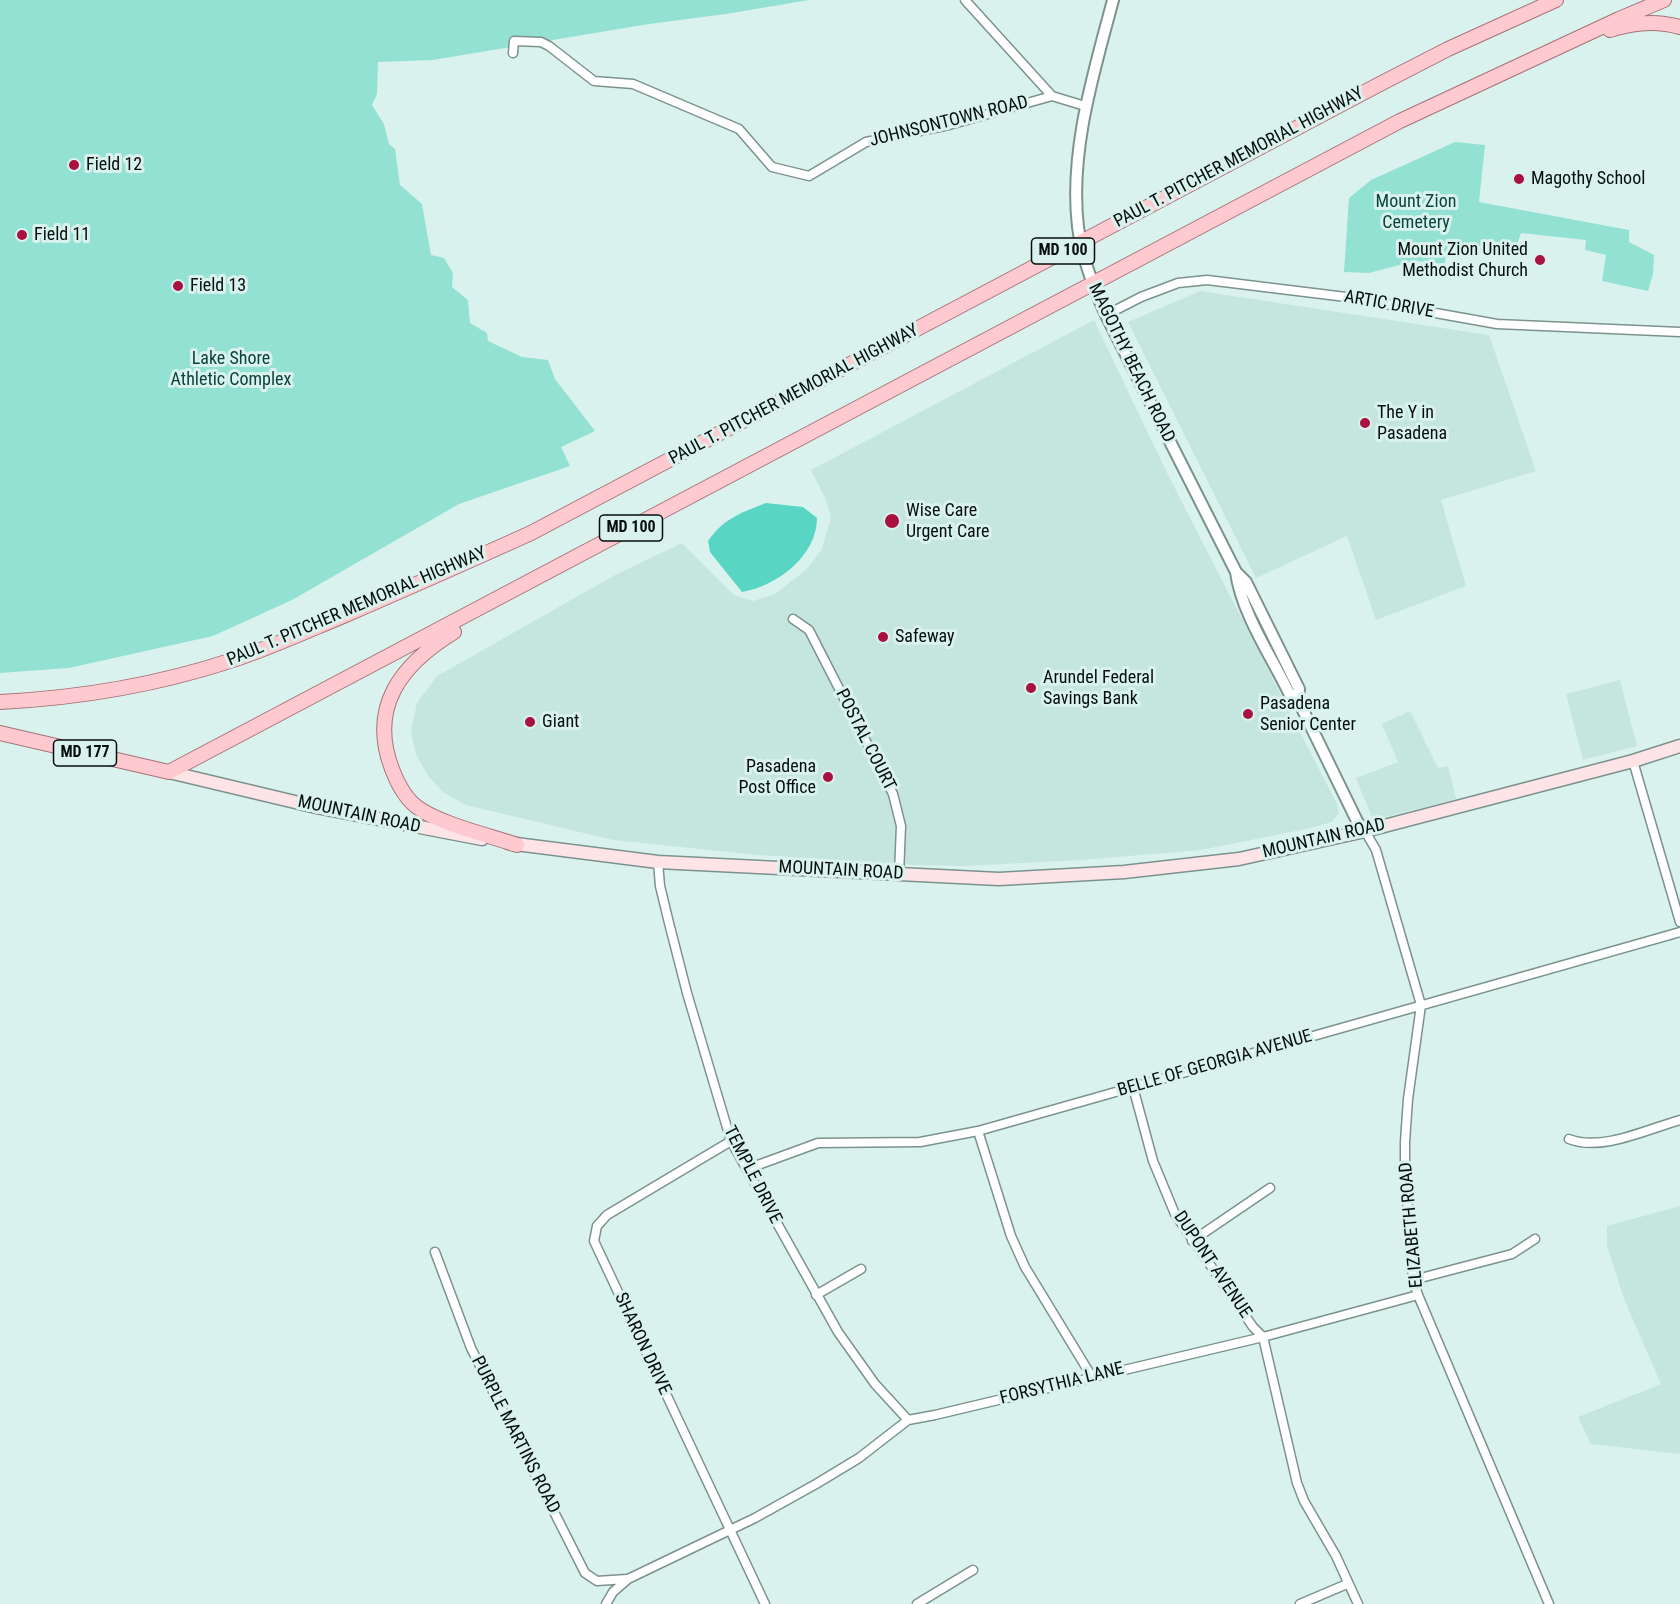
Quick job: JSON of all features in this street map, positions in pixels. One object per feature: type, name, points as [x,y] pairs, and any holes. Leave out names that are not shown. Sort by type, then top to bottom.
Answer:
[{"type":"main road","points":[[1521,15],[1548,0]]},
{"type":"main road","name":"PAUL T. PITCHER MEMORIAL HIGHWAY","points":[[0,702],[107,691],[190,673],[234,660],[396,593],[531,533],[1378,85],[1556,0]]},
{"type":"main road","name":"MD 100","points":[[169,772],[1400,121],[1546,52],[1664,0]]},
{"type":"main road","points":[[1546,52],[1619,27],[1638,23],[1658,21],[1680,27]]},
{"type":"main road","points":[[517,845],[436,818],[417,807],[394,775],[387,758],[384,738],[385,719],[390,698],[401,677],[416,659],[435,643],[552,571]]},
{"type":"main road","name":"MOUNTAIN ROAD","points":[[0,733],[315,807],[517,845],[658,862],[999,879],[1124,872],[1239,859],[1365,831],[1680,746]]},
{"type":"street","points":[[965,0],[1052,96]]},
{"type":"street","name":"MAGOTHY BEACH ROAD","points":[[1113,0],[1084,106],[1076,197],[1081,242],[1092,283],[1236,572],[1238,586],[1253,623],[1289,693],[1298,700],[1357,821],[1365,831]]},
{"type":"street","name":"JOHNSONTOWN ROAD","points":[[513,53],[514,40],[541,42],[594,81],[633,84],[739,129],[772,167],[809,176],[866,142],[949,124],[1052,96],[1084,106]]},
{"type":"street","name":"ARTIC DRIVE","points":[[1106,315],[1168,286],[1207,280],[1346,297],[1497,324],[1680,332]]},
{"type":"street","name":"POSTAL COURT","points":[[793,619],[809,630],[893,794],[901,826],[900,874]]},
{"type":"street","points":[[1633,760],[1680,922]]},
{"type":"street","name":"ELIZABETH ROAD","points":[[1365,831],[1376,850],[1421,1005],[1408,1099],[1405,1151],[1413,1280],[1549,1604]]},
{"type":"street","name":"TEMPLE DRIVE","points":[[658,862],[660,886],[687,993],[731,1141],[816,1294],[856,1360],[888,1400],[908,1420]]},
{"type":"street","name":"BELLE OF GEORGIA AVENUE","points":[[747,1169],[818,1143],[920,1142],[978,1131],[1680,932]]},
{"type":"street","name":"DUPONT AVENUE","points":[[1133,1087],[1158,1178],[1175,1214],[1192,1241],[1263,1337]]},
{"type":"street","points":[[1569,1139],[1580,1144],[1594,1144],[1680,1120]]},
{"type":"street","points":[[978,1131],[1011,1236],[1025,1267],[1092,1377]]},
{"type":"street","name":"SHARON DRIVE","points":[[731,1141],[607,1215],[597,1226],[594,1241],[765,1604]]},
{"type":"street","points":[[1192,1241],[1270,1188]]},
{"type":"street","points":[[1413,1280],[1512,1254],[1535,1239]]},
{"type":"street","name":"PURPLE MARTINS ROAD","points":[[435,1252],[471,1348],[585,1574],[597,1581],[628,1579]]},
{"type":"street","points":[[816,1294],[861,1269]]},
{"type":"street","name":"FORSYTHIA LANE","points":[[730,1530],[859,1458],[908,1420],[1263,1337],[1418,1295]]},
{"type":"street","points":[[1263,1337],[1297,1483],[1304,1501],[1336,1556],[1358,1604]]},
{"type":"street","name":"PURPLE MARTINS ROAD","points":[[606,1604],[613,1592],[628,1579],[730,1530]]},
{"type":"street","points":[[917,1604],[974,1570]]},
{"type":"street","points":[[1300,1604],[1347,1584]]},
{"type":"shaded area","points":[[1200,291],[1489,335],[1536,471],[1441,500],[1466,586],[1376,620],[1347,536],[1256,578],[1128,322]]},
{"type":"shaded area","points":[[1094,320],[1167,473],[1337,804],[1339,813],[1332,822],[1201,850],[1081,860],[964,866],[913,865],[758,855],[613,840],[466,805],[443,792],[429,777],[416,755],[411,731],[417,703],[437,676],[615,575],[682,543],[734,595],[753,601],[775,594],[807,569],[822,549],[831,517],[826,500],[811,470]]},
{"type":"shaded area","points":[[766,503],[803,507],[817,518],[815,532],[810,545],[793,567],[768,583],[742,592],[710,552],[708,541],[727,522],[741,513]]},
{"type":"shaded area","points":[[1620,680],[1637,746],[1583,760],[1566,694]]},
{"type":"shaded area","points":[[1410,711],[1438,768],[1448,766],[1456,799],[1373,820],[1356,778],[1398,762],[1382,724]]},
{"type":"shaded area","points":[[1680,1206],[1680,1454],[1591,1444],[1578,1417],[1661,1384],[1624,1299],[1607,1246],[1607,1226]]},
{"type":"green space","name":"Lake Shore Athletic Complex","points":[[0,0],[809,0],[433,60],[378,62],[377,94],[372,105],[384,124],[389,144],[395,149],[400,185],[422,204],[431,255],[444,258],[453,273],[452,287],[468,300],[470,323],[487,333],[488,341],[522,357],[548,360],[555,379],[595,431],[561,447],[570,466],[459,504],[292,600],[213,636],[69,668],[0,673]]},
{"type":"green space","name":"Mount Zion Cemetery","points":[[1455,142],[1485,145],[1479,202],[1629,230],[1629,242],[1654,255],[1653,274],[1648,291],[1602,281],[1606,255],[1585,250],[1586,240],[1521,233],[1517,245],[1492,241],[1490,252],[1446,250],[1445,264],[1415,261],[1369,273],[1344,272],[1349,198],[1371,180]]},
{"type":"place","name":"Field 12","points":[[74,165]]},
{"type":"place","name":"Magothy School","points":[[1519,179]]},
{"type":"place","name":"Field 11","points":[[22,235]]},
{"type":"place","name":"Mount Zion United Methodist Church","points":[[1540,260]]},
{"type":"place","name":"Field 13","points":[[178,286]]},
{"type":"place","name":"The Y in Pasadena","points":[[1365,423]]},
{"type":"place","name":"Wise Care Urgent Care","points":[[892,521]]},
{"type":"place","name":"Safeway","points":[[883,637]]},
{"type":"place","name":"Arundel Federal Savings Bank","points":[[1031,688]]},
{"type":"place","name":"Pasadena Senior Center","points":[[1248,714]]},
{"type":"place","name":"Giant","points":[[530,722]]},
{"type":"place","name":"Pasadena Post Office","points":[[828,777]]}]
